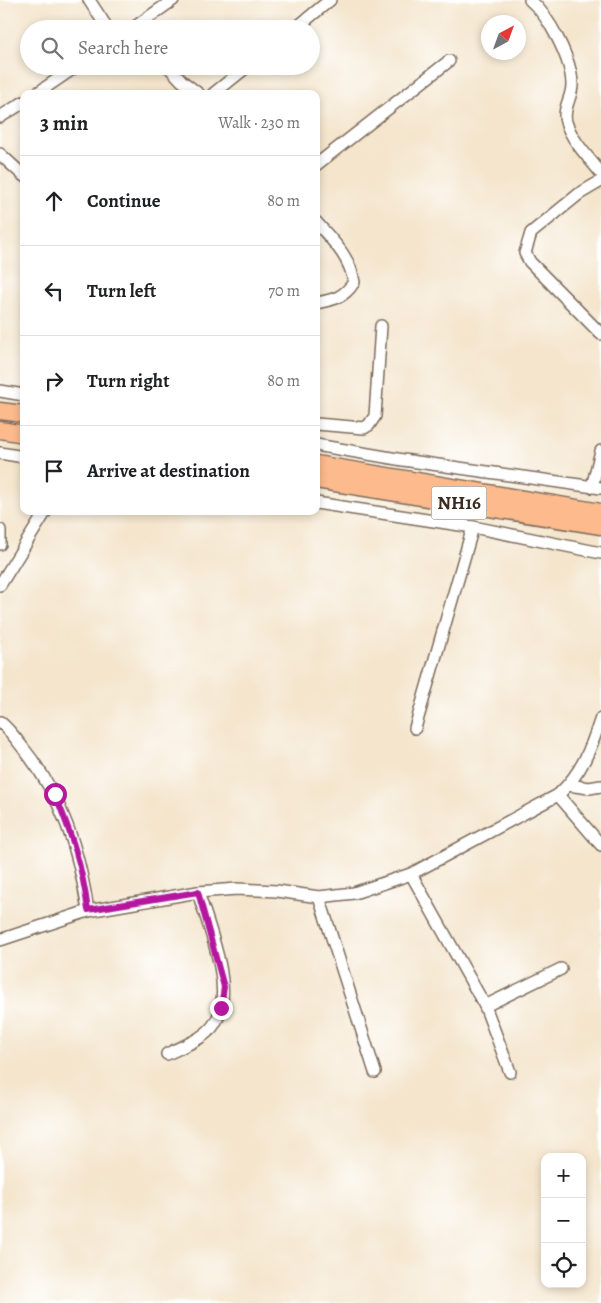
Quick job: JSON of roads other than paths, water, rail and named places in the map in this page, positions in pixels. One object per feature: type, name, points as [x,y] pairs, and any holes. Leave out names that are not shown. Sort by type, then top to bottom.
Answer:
[{"type":"highway","points":[[0,411],[20,414]]},
{"type":"highway","points":[[0,430],[20,433]]},
{"type":"highway","name":"NH16","points":[[320,465],[601,512]]},
{"type":"highway","name":"NH16","points":[[320,481],[601,526]]},
{"type":"street","points":[[89,0],[102,20]]},
{"type":"street","points":[[305,20],[330,0]]},
{"type":"street","points":[[530,0],[545,14],[557,36],[571,75],[572,85],[565,110],[566,121],[582,149],[601,173]]},
{"type":"street","points":[[149,20],[166,2]]},
{"type":"street","points":[[320,162],[449,61]]},
{"type":"street","points":[[52,90],[68,75]]},
{"type":"street","points":[[176,75],[194,90]]},
{"type":"street","points":[[218,90],[237,75]]},
{"type":"street","points":[[0,117],[20,104]]},
{"type":"street","points":[[0,154],[20,172]]},
{"type":"street","points":[[601,181],[579,194],[531,233],[525,253],[530,262],[601,334]]},
{"type":"street","points":[[320,226],[341,250],[352,267],[354,282],[347,293],[336,299],[320,302]]},
{"type":"street","points":[[320,424],[364,428],[370,425],[375,416],[381,326]]},
{"type":"street","points":[[0,391],[20,394]]},
{"type":"street","points":[[320,446],[403,460],[597,488],[601,451]]},
{"type":"street","points":[[0,453],[20,456]]},
{"type":"street","points":[[320,504],[473,527],[601,553]]},
{"type":"street","points":[[0,585],[44,515]]},
{"type":"street","points":[[415,728],[473,527]]},
{"type":"street","points":[[0,530],[0,544]]},
{"type":"street","points":[[0,940],[88,910],[198,892],[237,889],[277,891],[319,897],[354,893],[411,874],[558,795],[568,785],[589,755],[601,718]]},
{"type":"street","points":[[0,722],[41,769],[55,794],[75,842],[83,875],[88,910]]},
{"type":"street","points":[[568,785],[589,788],[601,786]]},
{"type":"street","points":[[558,795],[600,842]]},
{"type":"street","points":[[411,874],[485,1006],[510,1072]]},
{"type":"street","points":[[167,1054],[203,1036],[215,1023],[221,1008],[224,987],[198,892]]},
{"type":"street","points":[[319,897],[375,1072]]},
{"type":"street","points":[[485,1006],[561,969]]}]
